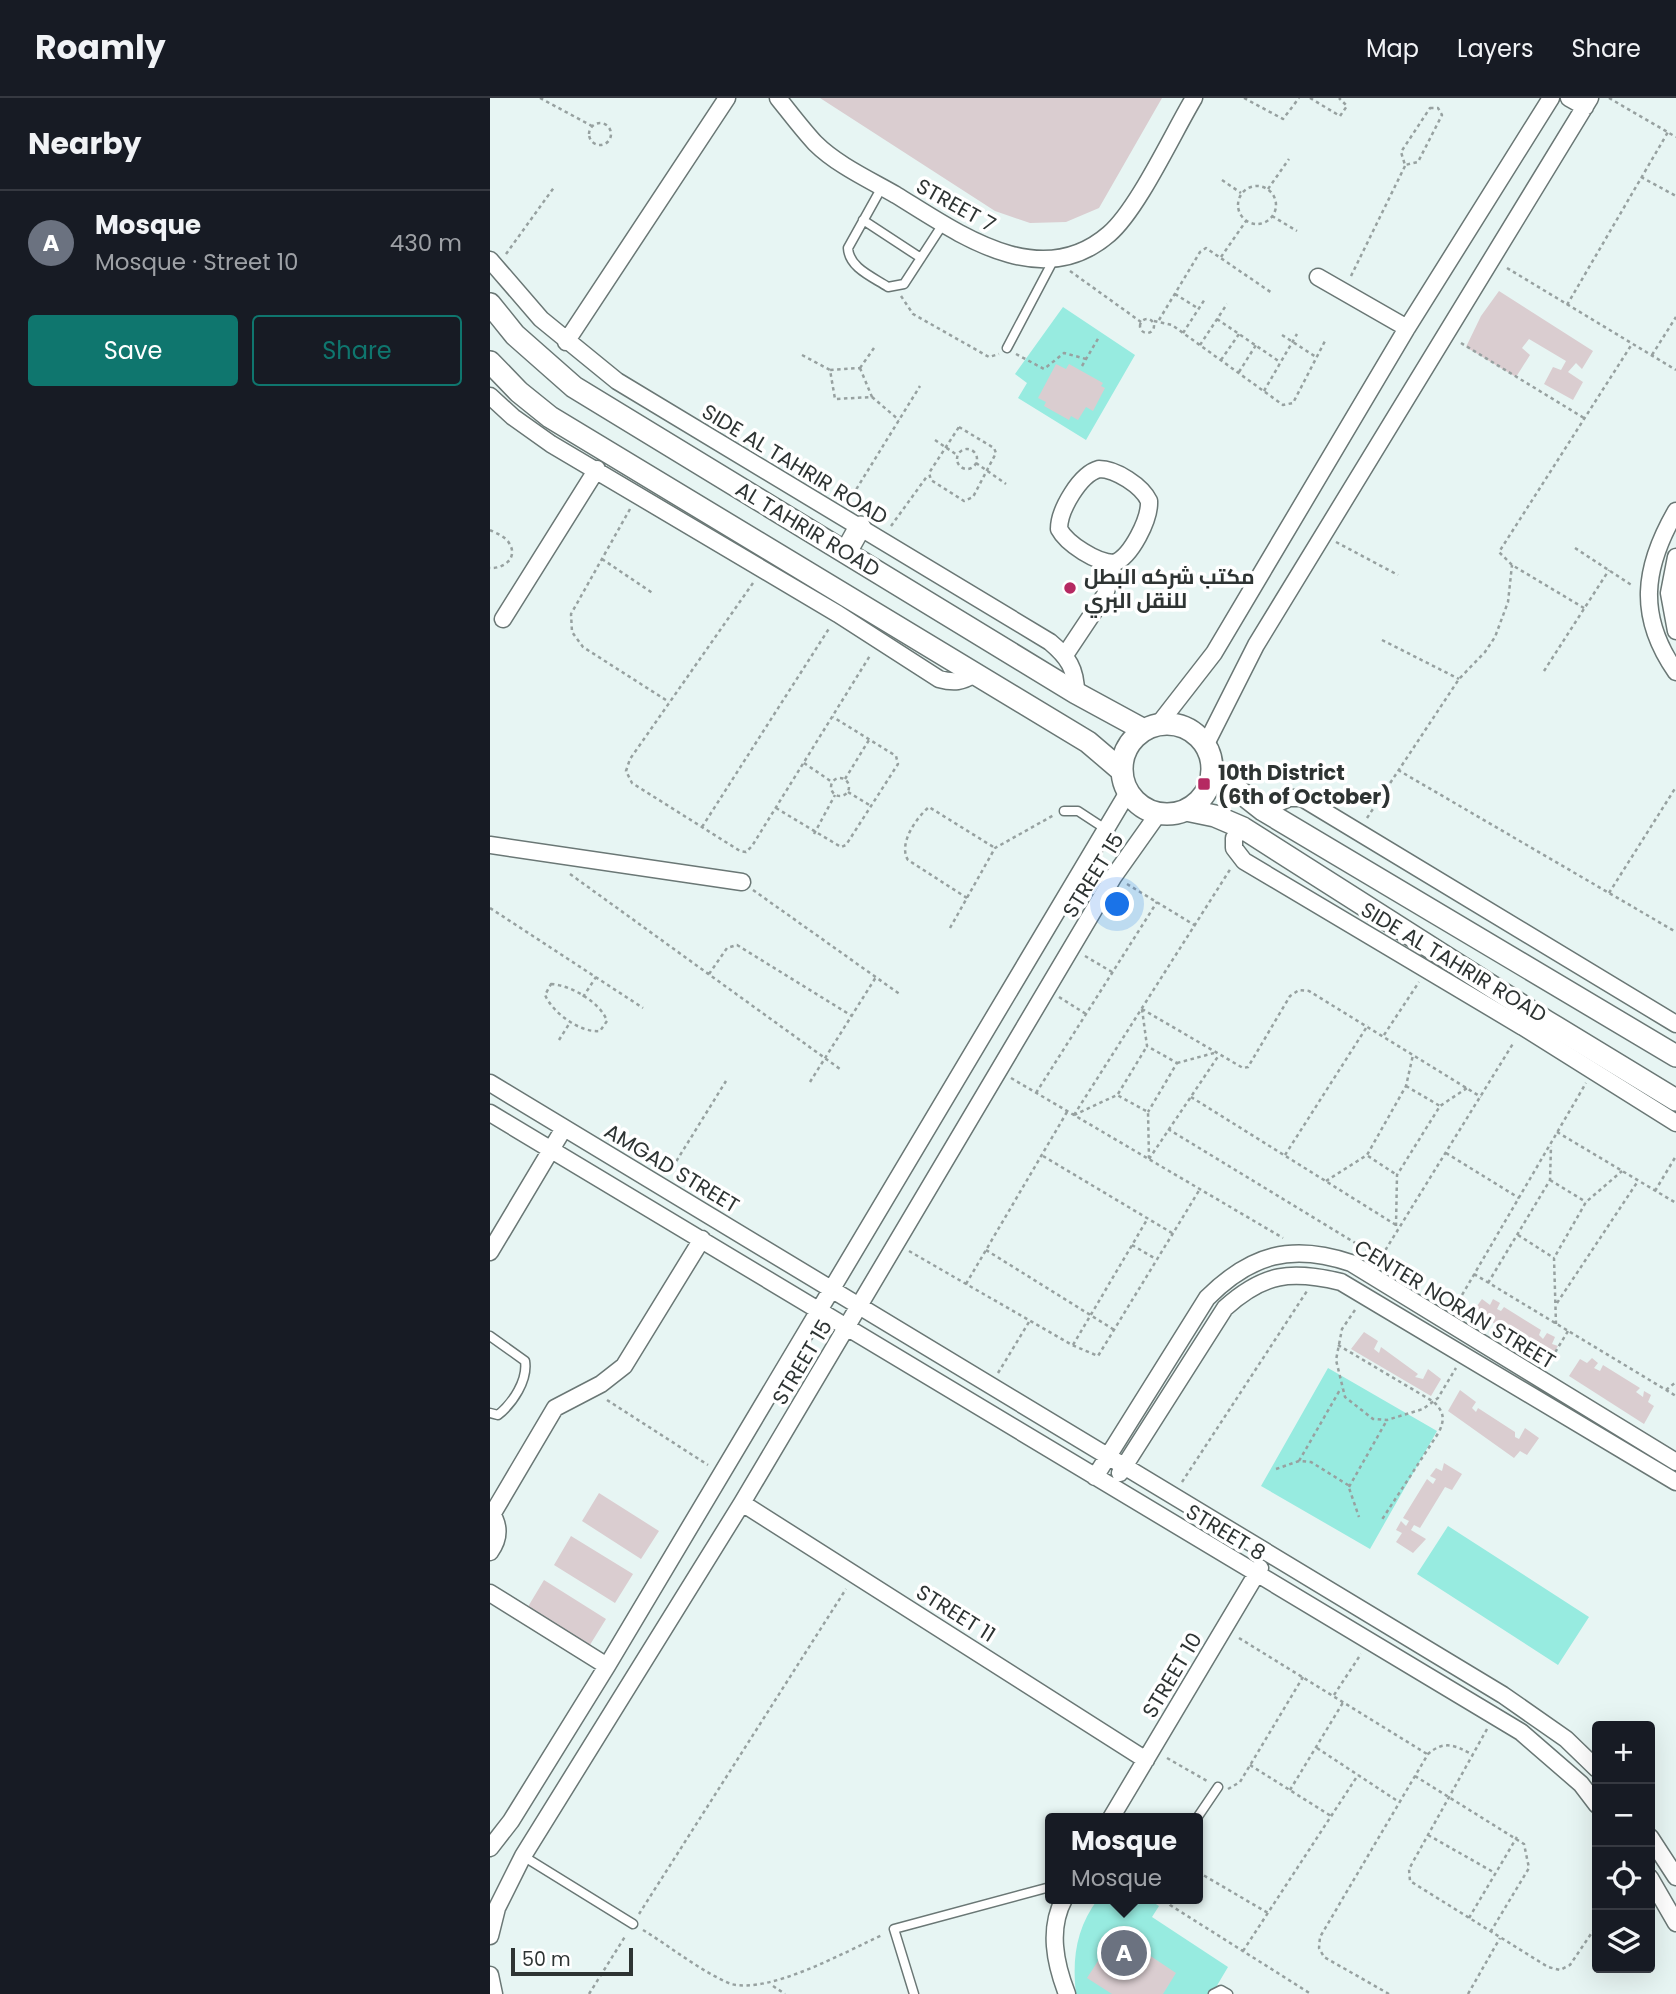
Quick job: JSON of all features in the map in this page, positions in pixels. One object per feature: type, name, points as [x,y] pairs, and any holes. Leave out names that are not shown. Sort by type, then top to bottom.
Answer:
[{"type":"street","points":[[566,342],[727,98]]},
{"type":"street","name":"STREET 7","points":[[778,98],[817,145],[976,244],[1012,257],[1054,260],[1082,251],[1109,234],[1130,208],[1194,98]]},
{"type":"street","points":[[1551,98],[1407,328],[1219,644],[1151,728],[1127,748],[1122,771],[1128,792],[1141,806],[1158,814],[1186,810],[1215,816],[1242,828],[1560,1040],[1676,1100]]},
{"type":"street","points":[[1205,746],[1256,645],[1587,103],[1569,98]]},
{"type":"street","name":"SIDE AL TAHRIR ROAD","points":[[493,264],[566,342],[617,381],[1050,642],[1065,655]]},
{"type":"street","points":[[1318,277],[1407,328]]},
{"type":"street","name":"AL TAHRIR ROAD","points":[[490,304],[515,335],[575,387],[1076,693],[1151,728]]},
{"type":"street","name":"AL TAHRIR ROAD","points":[[490,362],[519,392],[550,417],[1088,742],[1122,771]]},
{"type":"street","points":[[490,396],[513,417],[551,444],[838,614],[939,679],[951,682],[964,680],[975,674]]},
{"type":"street","points":[[503,619],[597,469]]},
{"type":"street","points":[[1076,693],[1072,666],[1065,655],[1105,595],[1114,563],[1126,555],[1146,516],[1149,501],[1139,488],[1113,472],[1099,469],[1082,480],[1061,517],[1059,529],[1067,539],[1101,561],[1114,563]]},
{"type":"street","points":[[1676,511],[1655,551],[1648,595],[1651,622],[1661,648],[1676,672]]},
{"type":"street","points":[[846,552],[860,527]]},
{"type":"street","points":[[1676,557],[1669,593],[1676,631]]},
{"type":"street","points":[[1151,728],[1185,728],[1205,746],[1212,769],[1207,789],[1186,810]]},
{"type":"street","points":[[1212,769],[1263,810],[1676,1056]]},
{"type":"street","name":"STREET 15","points":[[490,1848],[511,1821],[607,1666],[1128,792]]},
{"type":"street","points":[[1263,810],[1289,798],[1302,799],[1676,1024]]},
{"type":"street","name":"STREET 15","points":[[490,1936],[497,1908],[523,1856],[742,1503],[1114,876],[1158,814]]},
{"type":"street","points":[[1238,856],[1234,838],[1242,828]]},
{"type":"street","points":[[490,845],[742,882]]},
{"type":"street","name":"SIDE AL TAHRIR ROAD","points":[[1238,856],[1523,1027],[1560,1040],[1593,1071],[1676,1123]]},
{"type":"street","name":"AMGAD STREET","points":[[490,1083],[833,1289]]},
{"type":"street","points":[[490,1113],[820,1311]]},
{"type":"street","points":[[490,1252],[564,1128]]},
{"type":"street","points":[[490,1552],[498,1541],[498,1527],[491,1512],[555,1408],[591,1390],[624,1366],[702,1239]]},
{"type":"street","name":"CENTER NORAN STREET","points":[[1096,1477],[1207,1298],[1227,1278],[1252,1263],[1279,1254],[1307,1252],[1340,1259],[1371,1274],[1676,1462]]},
{"type":"street","name":"CENTER NORAN STREET","points":[[1112,1487],[1225,1307],[1244,1291],[1266,1280],[1290,1274],[1317,1276],[1341,1282],[1676,1482]]},
{"type":"street","name":"STREET 8","points":[[833,1289],[1535,1716],[1592,1765]]},
{"type":"street","name":"STREET 8","points":[[820,1311],[1494,1717],[1548,1753],[1581,1784],[1592,1798]]},
{"type":"street","name":"STREET 11","points":[[742,1503],[1149,1754]]},
{"type":"street","name":"STREET 10","points":[[1114,1813],[1268,1554]]},
{"type":"street","points":[[490,1593],[607,1666]]},
{"type":"street","points":[[1655,1845],[1676,1877]]},
{"type":"street","points":[[1655,1887],[1676,1923]]},
{"type":"street","points":[[1062,1904],[1057,1913],[1054,1944],[1059,1974],[1067,1994]]},
{"type":"street","points":[[490,1975],[494,1994]]},
{"type":"lane","points":[[882,187],[848,248],[848,256],[853,263],[888,287],[904,284],[943,224]]},
{"type":"lane","points":[[863,220],[921,258]]},
{"type":"lane","points":[[1007,348],[1054,260]]},
{"type":"lane","points":[[1064,811],[1078,811],[1107,831]]},
{"type":"lane","points":[[490,1336],[525,1361],[527,1373],[507,1407],[498,1415],[490,1413]]},
{"type":"lane","points":[[1200,1813],[1218,1787]]},
{"type":"lane","points":[[523,1856],[633,1924]]},
{"type":"lane","points":[[914,1994],[894,1929],[1045,1889]]},
{"type":"lane","points":[[1213,1994],[1221,1990],[1228,1994]]},
{"type":"path","points":[[541,98],[592,126],[606,124],[611,132],[608,142],[594,144],[589,135],[592,126]]},
{"type":"path","points":[[1244,98],[1283,119],[1288,117],[1299,98]]},
{"type":"path","points":[[1310,98],[1340,116],[1347,106],[1341,99]]},
{"type":"path","points":[[1609,98],[1676,137]]},
{"type":"path","points":[[1343,292],[1405,165],[1401,152],[1424,113],[1430,108],[1438,108],[1442,115],[1440,123],[1418,162],[1405,165]]},
{"type":"path","points":[[1567,304],[1668,132]]},
{"type":"path","points":[[1268,189],[1289,159]]},
{"type":"path","points":[[1642,177],[1676,196]]},
{"type":"path","points":[[1222,180],[1241,194]]},
{"type":"path","points":[[493,264],[555,186]]},
{"type":"path","points":[[1251,186],[1268,189],[1276,204],[1272,216],[1257,224],[1246,220],[1237,205],[1241,194],[1251,186]]},
{"type":"path","points":[[1272,216],[1297,231]]},
{"type":"path","points":[[1221,257],[1246,220]]},
{"type":"path","points":[[1141,322],[1140,329],[1145,334],[1152,331],[1200,252],[1206,248],[1272,293]]},
{"type":"path","points":[[1492,259],[1676,370]]},
{"type":"path","points":[[1054,260],[1141,322],[1157,321],[1183,333],[1283,405],[1293,403],[1325,341]]},
{"type":"path","points":[[896,287],[913,314],[989,357],[1007,348],[1044,369],[1064,353],[1086,359]]},
{"type":"path","points":[[1175,294],[1199,309]]},
{"type":"path","points":[[1183,333],[1205,299]]},
{"type":"path","points":[[1200,345],[1227,304]]},
{"type":"path","points":[[1652,355],[1676,317]]},
{"type":"path","points":[[1217,319],[1280,362]]},
{"type":"path","points":[[1221,360],[1240,334]]},
{"type":"path","points":[[1264,391],[1297,334]]},
{"type":"path","points":[[1446,334],[1584,418]]},
{"type":"path","points":[[1282,335],[1316,357]]},
{"type":"path","points":[[1082,366],[1099,337]]},
{"type":"path","points":[[1584,608],[1512,565],[1499,552],[1632,344]]},
{"type":"path","points":[[1238,373],[1256,345]]},
{"type":"path","points":[[860,368],[874,348]]},
{"type":"path","points":[[802,355],[830,370],[860,368]]},
{"type":"path","points":[[860,368],[872,397],[899,419]]},
{"type":"path","points":[[830,370],[835,399],[872,397]]},
{"type":"path","points":[[840,515],[920,386]]},
{"type":"path","points":[[880,540],[929,473],[954,430],[959,427],[966,428],[994,448],[994,462],[973,497],[964,501],[931,480],[929,473]]},
{"type":"path","points":[[935,440],[957,455]]},
{"type":"path","points":[[957,455],[968,449],[976,454],[976,463]]},
{"type":"path","points":[[957,455],[957,464],[965,470],[976,463]]},
{"type":"path","points":[[976,463],[1006,484]]},
{"type":"path","points":[[639,494],[571,614],[572,632],[583,647],[669,702]]},
{"type":"path","points":[[490,530],[509,541],[512,551],[509,561],[501,568],[490,568]]},
{"type":"path","points":[[1323,535],[1398,575]]},
{"type":"path","points":[[1575,548],[1648,595]]},
{"type":"path","points":[[602,559],[654,594]]},
{"type":"path","points":[[1358,832],[1459,679],[1485,652],[1503,620],[1512,584],[1512,565]]},
{"type":"path","points":[[763,569],[630,759],[625,771],[632,783],[702,828],[746,852],[804,764],[878,642]]},
{"type":"path","points":[[1544,671],[1609,570]]},
{"type":"path","points":[[702,828],[838,614]]},
{"type":"path","points":[[1382,640],[1459,679]]},
{"type":"path","points":[[776,808],[836,848],[846,845],[898,764],[898,759],[833,717]]},
{"type":"path","points":[[845,779],[869,739]]},
{"type":"path","points":[[804,764],[832,782]]},
{"type":"path","points":[[1398,770],[1676,932]]},
{"type":"path","points":[[832,782],[845,779]]},
{"type":"path","points":[[845,779],[848,792]]},
{"type":"path","points":[[832,782],[835,795]]},
{"type":"path","points":[[1609,892],[1676,787]]},
{"type":"path","points":[[848,792],[871,806]]},
{"type":"path","points":[[835,795],[848,792]]},
{"type":"path","points":[[814,834],[835,795]]},
{"type":"path","points":[[967,898],[908,860],[903,852],[904,844],[922,813],[929,807],[995,848]]},
{"type":"path","points":[[950,928],[995,848],[1040,821],[1064,811]]},
{"type":"path","points":[[539,851],[840,1069]]},
{"type":"path","points":[[1074,1115],[1238,856]]},
{"type":"path","points":[[1114,876],[1196,926]]},
{"type":"path","points":[[742,882],[901,995]]},
{"type":"path","points":[[1036,1093],[1157,902]]},
{"type":"path","points":[[490,908],[643,1008]]},
{"type":"path","points":[[709,974],[727,948],[737,945],[852,1016]]},
{"type":"path","points":[[1072,948],[1112,972]]},
{"type":"path","points":[[1384,1036],[1427,970]]},
{"type":"path","points":[[583,997],[596,977]]},
{"type":"path","points":[[810,1082],[876,978]]},
{"type":"path","points":[[551,985],[564,985],[583,997],[603,1010],[607,1021],[600,1031],[589,1032],[571,1021],[550,1007],[545,995],[551,985]]},
{"type":"path","points":[[1047,990],[1086,1014]]},
{"type":"path","points":[[1142,1009],[1243,1068],[1248,1067],[1290,996],[1299,990],[1322,997],[1481,1097]]},
{"type":"path","points":[[1074,1115],[1117,1095],[1147,1046],[1142,1009]]},
{"type":"path","points":[[559,1040],[571,1021]]},
{"type":"path","points":[[1285,1155],[1368,1025]]},
{"type":"path","points":[[1371,1274],[1523,1027]]},
{"type":"path","points":[[1147,1046],[1177,1063],[1217,1054]]},
{"type":"path","points":[[1149,1159],[1217,1054]]},
{"type":"path","points":[[1326,1181],[1367,1155],[1406,1086],[1413,1055]]},
{"type":"path","points":[[1149,1159],[1148,1112],[1177,1063]]},
{"type":"path","points":[[999,1071],[1307,1252]]},
{"type":"path","points":[[1446,1322],[1593,1071]]},
{"type":"path","points":[[662,1185],[726,1081]]},
{"type":"path","points":[[1406,1086],[1440,1106]]},
{"type":"path","points":[[1396,1232],[1397,1175],[1440,1106],[1467,1088]]},
{"type":"path","points":[[1117,1095],[1148,1112]]},
{"type":"path","points":[[1191,1097],[1396,1225]]},
{"type":"path","points":[[966,1284],[1067,1112]]},
{"type":"path","points":[[1168,1129],[1380,1258]]},
{"type":"path","points":[[1557,1132],[1676,1203]]},
{"type":"path","points":[[1488,1283],[1550,1180],[1551,1144]]},
{"type":"path","points":[[1446,1153],[1519,1198]]},
{"type":"path","points":[[1367,1155],[1397,1175]]},
{"type":"path","points":[[1041,1156],[1172,1233]]},
{"type":"path","points":[[1655,1191],[1676,1156]]},
{"type":"path","points":[[1556,1324],[1554,1258],[1586,1202],[1622,1171]]},
{"type":"path","points":[[1550,1180],[1586,1202]]},
{"type":"path","points":[[1556,1304],[1639,1181]]},
{"type":"path","points":[[896,1244],[1072,1345],[1098,1356],[1116,1331],[1156,1259],[1200,1189]]},
{"type":"path","points":[[1072,1345],[1147,1219]]},
{"type":"path","points":[[1517,1235],[1554,1258]]},
{"type":"path","points":[[1132,1245],[1156,1259]]},
{"type":"path","points":[[986,1250],[1089,1317],[1116,1331]]},
{"type":"path","points":[[1474,1274],[1676,1396]]},
{"type":"path","points":[[1172,1496],[1317,1276]]},
{"type":"path","points":[[1364,1296],[1342,1329],[1336,1360],[1340,1388],[1351,1405],[1373,1419],[1387,1420],[1423,1409],[1434,1402],[1464,1355]]},
{"type":"path","points":[[991,1385],[1030,1321]]},
{"type":"path","points":[[1539,1378],[1568,1331]]},
{"type":"path","points":[[1338,1344],[1434,1402],[1442,1410],[1444,1421],[1381,1521]]},
{"type":"path","points":[[1666,1390],[1676,1382]]},
{"type":"path","points":[[1299,1461],[1340,1388]]},
{"type":"path","points":[[591,1390],[722,1474]]},
{"type":"path","points":[[1348,1488],[1387,1420]]},
{"type":"path","points":[[1276,1469],[1299,1461],[1311,1462],[1344,1482],[1359,1517]]},
{"type":"path","points":[[589,1994],[855,1574]]},
{"type":"path","points":[[1224,1629],[1428,1754]]},
{"type":"path","points":[[1334,1695],[1369,1642]]},
{"type":"path","points":[[1149,1754],[1218,1787],[1226,1790],[1234,1788],[1303,1677]]},
{"type":"path","points":[[1290,1790],[1344,1701]]},
{"type":"path","points":[[1494,1717],[1409,1869],[1410,1881],[1548,1967],[1560,1970],[1570,1965],[1592,1932]]},
{"type":"path","points":[[1389,1994],[1324,1957],[1319,1948],[1325,1926],[1428,1754],[1437,1746],[1449,1744],[1473,1755]]},
{"type":"path","points":[[1317,1748],[1399,1802]]},
{"type":"path","points":[[1250,1765],[1331,1816]]},
{"type":"path","points":[[1243,1951],[1358,1775]]},
{"type":"path","points":[[1415,1776],[1517,1837],[1524,1844],[1529,1868],[1491,1932]]},
{"type":"path","points":[[1428,1835],[1495,1873]]},
{"type":"path","points":[[1468,1918],[1517,1837]]},
{"type":"path","points":[[1203,1875],[1268,1913]]},
{"type":"path","points":[[1169,1904],[1311,1994]]},
{"type":"path","points":[[633,1924],[731,1984],[752,1989],[772,1986],[894,1929]]},
{"type":"path","points":[[1468,1994],[1500,1938]]},
{"type":"path","points":[[772,1986],[785,1994]]},
{"type":"shaded area","points":[[1063,307],[1135,355],[1086,440],[1018,398],[1027,383],[1015,374]]},
{"type":"shaded area","points":[[1328,1368],[1437,1431],[1370,1549],[1261,1486]]},
{"type":"shaded area","points":[[1448,1526],[1589,1617],[1558,1665],[1417,1574]]},
{"type":"shaded area","points":[[1095,1904],[1156,1904],[1159,1906],[1152,1917],[1228,1967],[1212,1994],[1076,1994],[1077,1944]]},
{"type":"building","points":[[820,98],[1162,98],[1099,208],[1066,222],[1030,223],[995,211]]},
{"type":"building","points":[[1499,291],[1593,351],[1582,369],[1576,363],[1568,372],[1583,382],[1573,400],[1544,384],[1553,367],[1561,370],[1566,361],[1529,339],[1522,348],[1530,355],[1516,377],[1466,347],[1481,316]]},
{"type":"building","points":[[1056,364],[1066,369],[1069,364],[1103,383],[1101,386],[1105,388],[1093,411],[1086,407],[1078,420],[1071,416],[1069,420],[1044,406],[1046,402],[1038,398]]},
{"type":"building","points":[[1482,1299],[1490,1305],[1493,1299],[1500,1303],[1497,1309],[1501,1311],[1504,1307],[1541,1330],[1539,1335],[1543,1339],[1547,1333],[1555,1337],[1552,1344],[1558,1346],[1546,1364],[1491,1321],[1483,1327],[1469,1317]]},
{"type":"building","points":[[1364,1332],[1378,1341],[1374,1349],[1379,1353],[1381,1347],[1418,1374],[1415,1377],[1423,1379],[1428,1369],[1441,1379],[1431,1396],[1351,1349]]},
{"type":"building","points":[[1592,1358],[1598,1363],[1594,1368],[1600,1371],[1603,1365],[1640,1388],[1636,1392],[1643,1397],[1644,1391],[1651,1395],[1648,1402],[1654,1406],[1644,1424],[1569,1376],[1580,1359],[1587,1363]]},
{"type":"building","points":[[1460,1390],[1476,1402],[1472,1408],[1476,1412],[1478,1408],[1515,1432],[1515,1437],[1519,1439],[1525,1428],[1539,1438],[1527,1455],[1520,1451],[1514,1458],[1448,1411]]},
{"type":"building","points":[[1444,1463],[1462,1474],[1452,1490],[1445,1487],[1420,1528],[1414,1525],[1411,1530],[1426,1539],[1413,1553],[1396,1542],[1402,1533],[1396,1530],[1401,1521],[1406,1526],[1409,1521],[1403,1518],[1427,1479],[1433,1484],[1436,1479],[1430,1476],[1436,1468],[1442,1471]]},
{"type":"building","points":[[599,1493],[659,1531],[641,1559],[582,1521]]},
{"type":"building","points":[[571,1536],[633,1574],[615,1603],[554,1565]]},
{"type":"building","points":[[544,1580],[606,1619],[588,1648],[526,1610]]},
{"type":"building","points":[[1116,1933],[1176,1973],[1163,1994],[1112,1994],[1087,1978]]},
{"type":"place","name":"مكتب شركه البطل للنقل البري","points":[[1070,588]]},
{"type":"place","name":"10th District (6th of October)","points":[[1204,784]]},
{"type":"place","name":"Mosque","points":[[1124,1953]]}]
